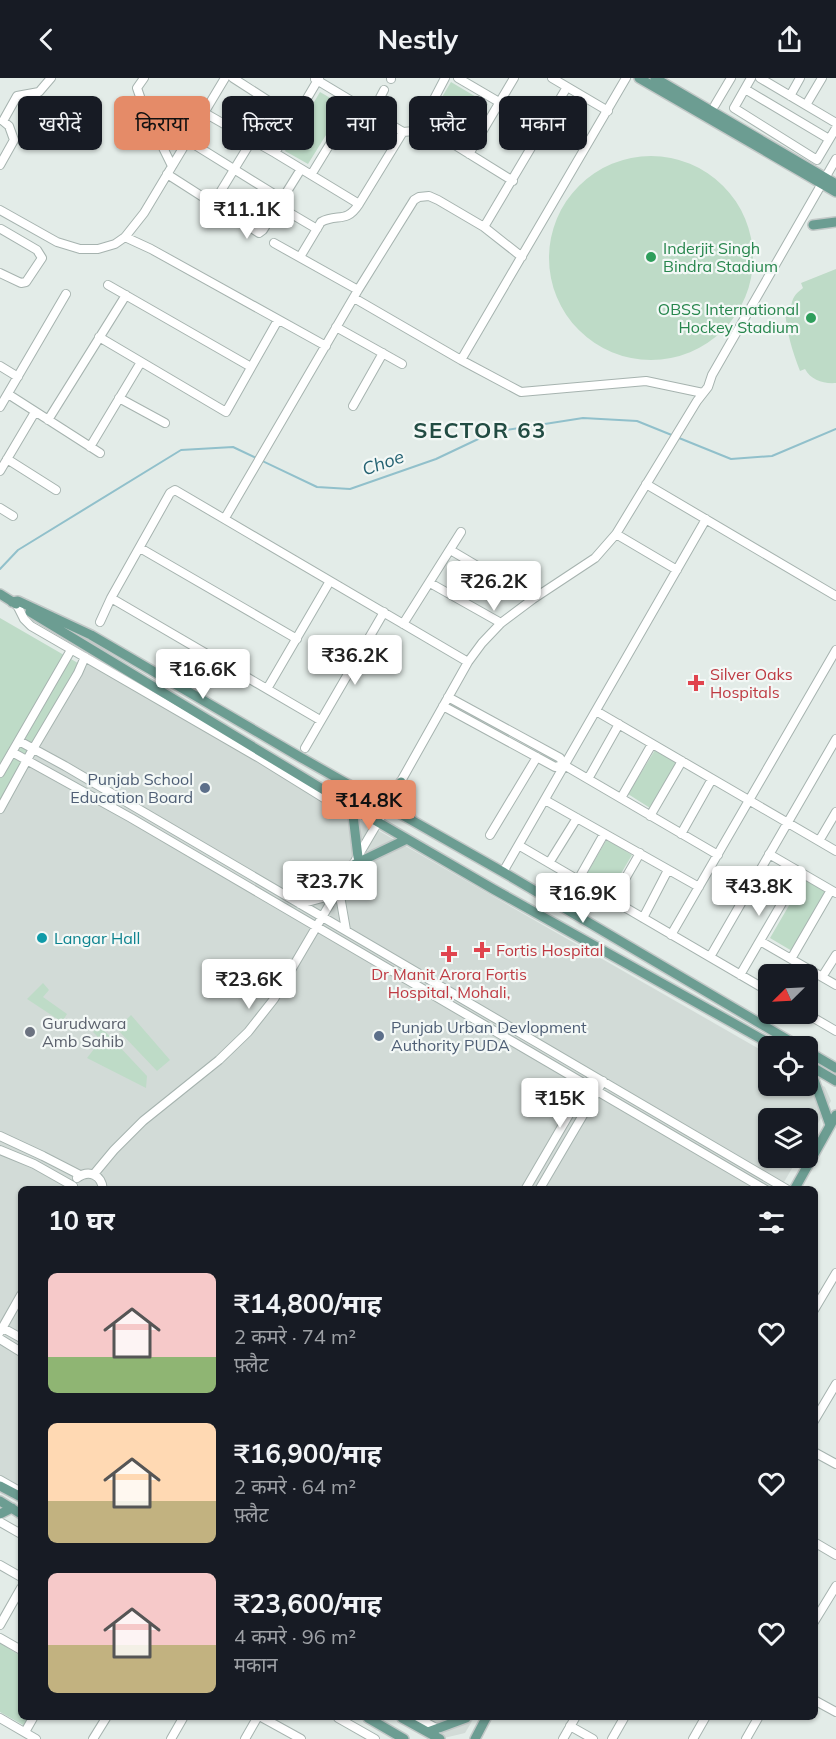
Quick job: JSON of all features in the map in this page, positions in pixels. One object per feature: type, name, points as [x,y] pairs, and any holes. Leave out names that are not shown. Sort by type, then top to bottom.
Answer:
[{"type":"main road","points":[[639,78],[823,181],[836,184]]},
{"type":"main road","points":[[655,78],[823,181],[836,192]]},
{"type":"main road","points":[[813,225],[836,222]]},
{"type":"main road","points":[[0,594],[353,812],[378,822],[758,1037]]},
{"type":"main road","points":[[15,603],[18,601],[91,635],[782,1036]]},
{"type":"main road","points":[[365,794],[380,794],[399,785],[411,819]]},
{"type":"main road","points":[[353,812],[356,861],[407,839]]},
{"type":"main road","points":[[818,1057],[835,1067]]},
{"type":"main road","points":[[818,1071],[836,1081]]},
{"type":"main road","points":[[818,1092],[831,1128]]},
{"type":"main road","points":[[796,1186],[831,1128],[836,1115]]},
{"type":"main road","points":[[0,1486],[18,1493]]},
{"type":"main road","points":[[0,1501],[16,1511]]},
{"type":"main road","points":[[0,1514],[16,1511]]},
{"type":"main road","points":[[371,1720],[404,1739]]},
{"type":"main road","points":[[407,1720],[433,1730],[440,1739]]},
{"type":"main road","points":[[433,1730],[460,1720]]},
{"type":"main road","points":[[475,1739],[485,1720]]},
{"type":"street","points":[[0,165],[14,140],[9,126],[1,120],[17,96],[39,92],[51,78]]},
{"type":"street","points":[[144,78],[137,88],[145,111],[172,166]]},
{"type":"street","points":[[210,102],[225,78]]},
{"type":"street","points":[[233,78],[261,96]]},
{"type":"street","points":[[436,96],[445,78]]},
{"type":"street","points":[[458,78],[499,102],[469,154]]},
{"type":"street","points":[[503,96],[514,78]]},
{"type":"street","points":[[552,78],[608,111]]},
{"type":"street","points":[[461,360],[626,78]]},
{"type":"street","points":[[715,105],[730,78]]},
{"type":"street","points":[[751,78],[734,108],[817,160],[836,128]]},
{"type":"street","points":[[760,78],[836,123]]},
{"type":"street","points":[[790,96],[801,78]]},
{"type":"street","points":[[806,105],[822,78]]},
{"type":"street","points":[[308,96],[317,79],[344,96]]},
{"type":"street","points":[[484,227],[567,87]]},
{"type":"street","points":[[745,89],[829,139]]},
{"type":"street","points":[[381,96],[384,90]]},
{"type":"street","points":[[397,128],[404,132],[409,132]]},
{"type":"street","points":[[300,257],[321,222],[326,219],[344,218],[354,212],[404,132]]},
{"type":"street","points":[[1,213],[57,242],[80,249],[99,249],[115,244],[125,237],[144,213],[182,150]]},
{"type":"street","points":[[202,150],[234,170],[317,229]]},
{"type":"street","points":[[213,204],[246,150]]},
{"type":"street","points":[[270,150],[359,204]]},
{"type":"street","points":[[311,175],[326,150]]},
{"type":"street","points":[[463,150],[513,181]]},
{"type":"street","points":[[94,1174],[143,1121],[219,1060],[248,1032],[274,999],[388,806],[468,662],[482,643],[501,623],[532,599],[595,558],[616,534],[703,393],[836,159]]},
{"type":"street","points":[[167,174],[259,233],[301,169]]},
{"type":"street","points":[[225,518],[336,327],[414,200],[429,196],[438,200],[484,227],[522,257]]},
{"type":"street","points":[[0,273],[21,283],[26,282],[42,258],[37,250],[1,229]]},
{"type":"street","points":[[125,237],[152,249],[326,345]]},
{"type":"street","points":[[274,243],[300,257],[461,360],[517,391],[526,393],[646,381],[703,393]]},
{"type":"street","points":[[108,285],[252,367]]},
{"type":"street","points":[[0,407],[66,294]]},
{"type":"street","points":[[48,420],[126,295]]},
{"type":"street","points":[[99,337],[225,412],[278,320]]},
{"type":"street","points":[[336,327],[402,364]]},
{"type":"street","points":[[353,406],[383,353]]},
{"type":"street","points":[[90,447],[141,362]]},
{"type":"street","points":[[0,366],[18,377]]},
{"type":"street","points":[[8,394],[100,453]]},
{"type":"street","points":[[120,398],[165,423]]},
{"type":"street","points":[[0,471],[35,412]]},
{"type":"street","points":[[7,459],[56,490]]},
{"type":"street","points":[[646,484],[836,596]]},
{"type":"street","points":[[100,621],[172,491],[177,491],[468,662]]},
{"type":"street","points":[[0,508],[13,516]]},
{"type":"street","points":[[503,872],[706,519]]},
{"type":"street","points":[[404,624],[461,532]]},
{"type":"street","points":[[616,534],[676,570]]},
{"type":"street","points":[[140,548],[297,639]]},
{"type":"street","points":[[449,551],[532,599]]},
{"type":"street","points":[[267,689],[330,581]]},
{"type":"street","points":[[430,583],[501,623]]},
{"type":"street","points":[[111,598],[320,720]]},
{"type":"street","points":[[15,603],[27,622],[71,650],[353,812]]},
{"type":"street","points":[[305,748],[384,612]]},
{"type":"street","points":[[0,773],[71,650]]},
{"type":"street","points":[[671,934],[836,652]]},
{"type":"street","points":[[0,809],[85,657]]},
{"type":"street","points":[[448,697],[560,758],[564,765],[717,855]]},
{"type":"street","points":[[443,706],[555,767],[564,765]]},
{"type":"street","points":[[596,711],[836,851]]},
{"type":"street","points":[[588,779],[619,724]]},
{"type":"street","points":[[710,957],[836,739]]},
{"type":"street","points":[[19,741],[781,1186]]},
{"type":"street","points":[[621,798],[652,744]]},
{"type":"street","points":[[12,752],[131,818],[759,1186]]},
{"type":"street","points":[[490,835],[537,757]]},
{"type":"street","points":[[650,816],[682,761]]},
{"type":"street","points":[[58,777],[65,766]]},
{"type":"street","points":[[681,834],[712,779]]},
{"type":"street","points":[[545,800],[699,887]]},
{"type":"street","points":[[131,818],[136,808]]},
{"type":"street","points":[[819,841],[836,812]]},
{"type":"street","points":[[549,863],[577,818]]},
{"type":"street","points":[[578,880],[604,834]]},
{"type":"street","points":[[520,846],[758,985]]},
{"type":"street","points":[[205,862],[211,852]]},
{"type":"street","points":[[613,900],[640,854]]},
{"type":"street","points":[[769,854],[834,891],[791,959]]},
{"type":"street","points":[[643,918],[668,870]]},
{"type":"street","points":[[740,975],[800,872]]},
{"type":"street","points":[[300,904],[338,892]]},
{"type":"street","points":[[338,892],[346,930]]},
{"type":"street","points":[[760,941],[836,986]]},
{"type":"street","points":[[822,977],[836,955]]},
{"type":"street","points":[[818,1020],[836,1031]]},
{"type":"street","points":[[527,1186],[592,1075]]},
{"type":"street","points":[[541,1186],[603,1081]]},
{"type":"street","points":[[0,1136],[80,1175]]},
{"type":"street","points":[[0,1150],[34,1164],[70,1186]]},
{"type":"street","points":[[543,1160],[553,1166]]},
{"type":"street","points":[[74,1186],[80,1175],[88,1173],[94,1174],[101,1180],[102,1186]]},
{"type":"street","points":[[818,1303],[836,1273]]},
{"type":"street","points":[[18,1300],[1,1330],[18,1337]]},
{"type":"street","points":[[0,1339],[18,1350]]},
{"type":"street","points":[[818,1414],[836,1384]]},
{"type":"street","points":[[818,1454],[836,1464]]},
{"type":"street","points":[[0,1480],[18,1492]]},
{"type":"street","points":[[0,1521],[18,1532]]},
{"type":"street","points":[[818,1544],[836,1555]]},
{"type":"street","points":[[0,1565],[18,1575]]},
{"type":"street","points":[[818,1615],[836,1586]]},
{"type":"street","points":[[0,1624],[18,1593]]},
{"type":"street","points":[[0,1638],[18,1648]]},
{"type":"street","points":[[818,1702],[836,1712]]},
{"type":"street","points":[[0,1718],[36,1739]]},
{"type":"street","points":[[24,1732],[32,1720]]},
{"type":"street","points":[[93,1739],[105,1720]]},
{"type":"street","points":[[171,1739],[182,1720]]},
{"type":"street","points":[[244,1739],[256,1720]]},
{"type":"street","points":[[267,1720],[301,1739]]},
{"type":"street","points":[[342,1720],[375,1739]]},
{"type":"street","points":[[420,1720],[433,1730]]},
{"type":"street","points":[[563,1739],[574,1720]]},
{"type":"street","points":[[612,1739],[623,1720]]},
{"type":"street","points":[[693,1739],[704,1720]]},
{"type":"street","points":[[746,1739],[757,1720]]},
{"type":"street","points":[[570,1726],[593,1739]]},
{"type":"shaded area","points":[[88,664],[758,1048],[758,1096],[818,1096],[818,1083],[825,1087],[831,1101],[818,1123],[818,1108],[758,1108],[758,1168],[792,1168],[782,1186],[18,1186],[18,1489],[0,1478],[0,811]]},
{"type":"shaded area","points":[[412,1720],[473,1720],[465,1733],[444,1738]]},
{"type":"green space","points":[[451,82],[475,96],[443,96]]},
{"type":"green space","points":[[320,92],[327,96],[326,135],[308,164],[285,151],[314,150],[314,102]]},
{"type":"green space","name":"Inderjit Singh Bindra Stadium","points":[[651,156],[671,158],[690,164],[723,186],[745,219],[751,238],[753,258],[751,278],[745,297],[723,330],[690,352],[671,358],[651,360],[631,358],[612,352],[579,330],[557,297],[551,278],[549,258],[551,238],[557,219],[579,186],[612,164],[631,158]]},
{"type":"green space","name":"OBSS International Hockey Stadium","points":[[836,269],[836,383],[831,383],[814,379],[805,369],[800,371],[790,340],[785,308],[791,308],[794,297],[803,288],[801,283]]},
{"type":"green space","points":[[0,618],[83,666],[0,806]]},
{"type":"green space","points":[[655,750],[677,763],[650,808],[628,794]]},
{"type":"green space","points":[[607,839],[632,855],[610,892],[585,877]]},
{"type":"green space","points":[[805,878],[826,891],[792,951],[770,938]]},
{"type":"green space","points":[[43,983],[49,990],[43,997],[67,1014],[62,1022],[27,999]]},
{"type":"green space","points":[[131,1015],[170,1060],[157,1071],[117,1029]]},
{"type":"green space","points":[[100,1026],[147,1076],[146,1088],[87,1058],[101,1040],[93,1032]]},
{"type":"green space","points":[[0,1643],[18,1654],[18,1720],[29,1720],[25,1726],[0,1712]]},
{"type":"waterway","name":"Choe","points":[[0,569],[18,550],[181,450],[233,447],[317,487],[350,489],[436,459],[493,432],[583,418],[637,421],[731,459],[772,456],[836,429]]},
{"type":"place","name":"Inderjit Singh Bindra Stadium","points":[[651,257]]},
{"type":"place","name":"OBSS International Hockey Stadium","points":[[811,318]]},
{"type":"place","name":"Silver Oaks Hospitals","points":[[696,683]]},
{"type":"place","name":"Punjab School Education Board","points":[[205,788]]},
{"type":"place","name":"Langar Hall","points":[[42,938]]},
{"type":"place","name":"Fortis Hospital","points":[[482,950]]},
{"type":"place","name":"Dr Manit Arora Fortis Hospital, Mohali,","points":[[449,954]]},
{"type":"place","name":"Gurudwara Amb Sahib","points":[[30,1032]]},
{"type":"place","name":"Punjab Urban Devlopment Authority PUDA","points":[[379,1036]]},
{"type":"district","name":"SECTOR 63","points":[[480,430]]}]
